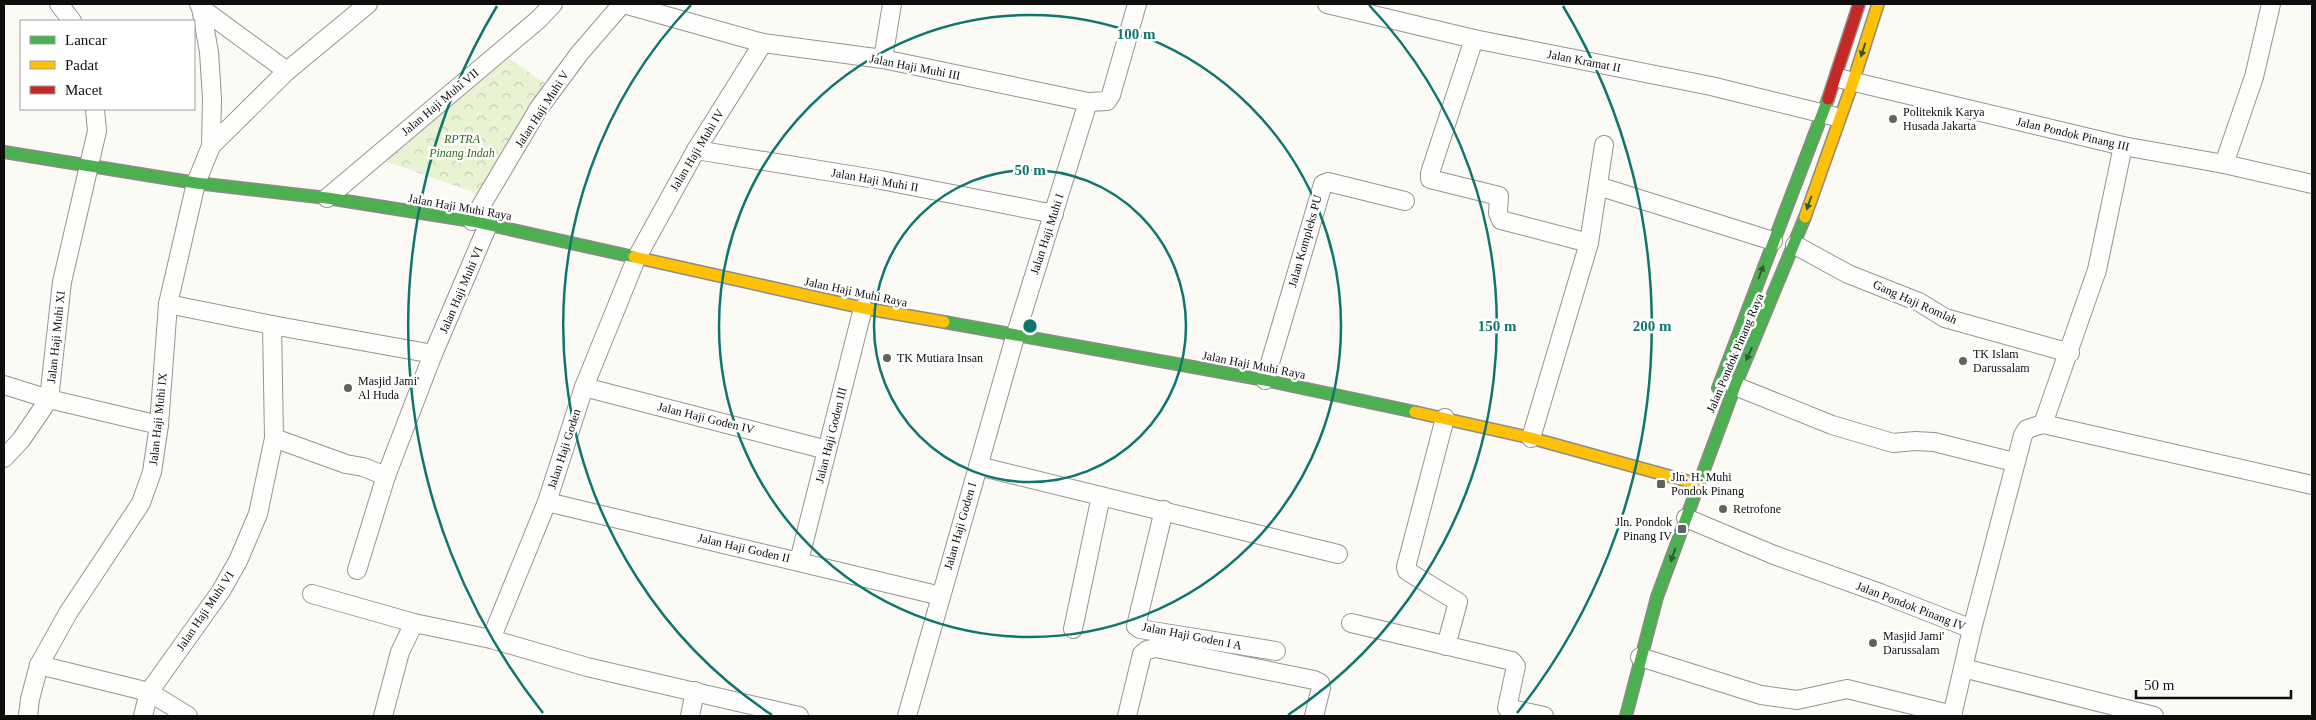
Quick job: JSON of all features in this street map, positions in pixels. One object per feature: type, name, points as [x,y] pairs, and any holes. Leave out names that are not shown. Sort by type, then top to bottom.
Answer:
[{"type":"street","points":[[59,4],[71,20]]},
{"type":"street","points":[[211,146],[287,71],[368,4]]},
{"type":"street","name":"Jalan Haji Muhi VII","points":[[327,198],[539,19],[553,4]]},
{"type":"street","name":"Jalan Haji Muhi III","points":[[623,4],[763,43],[883,59],[1088,102],[1101,103],[1107,101],[1111,96],[1137,4]]},
{"type":"street","name":"Jalan Haji Muhi V","points":[[480,223],[540,108],[579,54],[623,4]]},
{"type":"street","points":[[883,59],[892,4]]},
{"type":"street","name":"Jalan Kramat II","points":[[1327,4],[1474,40],[1710,86],[1832,116]]},
{"type":"street","name":"Jalan Pondok Pinang Raya","points":[[1626,716],[1657,597],[1735,386],[1794,244],[1832,116],[1836,77],[1859,4]]},
{"type":"street","name":"Jalan Pondok Pinang Raya","points":[[1713,402],[1773,241],[1832,116],[1853,82],[1878,4]]},
{"type":"street","points":[[2224,164],[2254,77],[2271,4]]},
{"type":"street","points":[[200,6],[287,71]]},
{"type":"street","points":[[200,6],[209,52],[212,98],[211,146]]},
{"type":"street","points":[[1474,40],[1430,173],[1430,179],[1499,196],[1498,213],[1501,220],[1589,243]]},
{"type":"street","name":"Jalan Haji Muhi IV","points":[[636,259],[696,150],[763,43]]},
{"type":"street","name":"Jalan Pondok Pinang III","points":[[1836,77],[2123,146],[2224,164],[2312,184]]},
{"type":"street","name":"Jalan Haji Muhi I","points":[[1015,337],[1088,102]]},
{"type":"street","name":"Jalan Haji Muhi XI","points":[[95,110],[97,131],[62,282],[49,399],[159,425]]},
{"type":"street","points":[[1531,438],[1589,243],[1604,145]]},
{"type":"street","name":"Jalan Haji Muhi IX","points":[[28,716],[30,699],[40,665],[68,614],[141,503],[152,472],[159,425],[168,304],[196,183],[211,146]]},
{"type":"street","points":[[2043,424],[2070,353],[2097,270],[2123,146]]},
{"type":"street","name":"Jalan Haji Muhi II","points":[[696,150],[880,180],[1054,214]]},
{"type":"street","name":"Jalan Haji Muhi Raya","points":[[4,152],[196,183],[327,198],[480,223],[863,308],[1015,337],[1265,380],[1445,418],[1686,475],[1698,484]]},
{"type":"street","name":"Jalan Kompleks PU","points":[[1265,380],[1323,184],[1328,182],[1405,201]]},
{"type":"street","points":[[1598,186],[1773,241]]},
{"type":"street","name":"Jalan Haji Muhi VI","points":[[356,570],[386,476],[433,354],[480,223]]},
{"type":"street","name":"Gang Haji Romlah","points":[[1794,244],[1848,274],[1919,302],[1946,318],[2070,353]]},
{"type":"street","name":"Jalan Haji Goden","points":[[491,640],[547,502],[584,387],[636,259]]},
{"type":"street","points":[[168,304],[433,354]]},
{"type":"street","name":"Jalan Haji Goden III","points":[[799,561],[863,308]]},
{"type":"street","points":[[1746,310],[1765,317]]},
{"type":"street","name":"Jalan Haji Muhi VI","points":[[149,692],[221,591],[238,561],[258,514],[274,438],[272,325]]},
{"type":"street","name":"Jalan Haji Goden I","points":[[907,716],[1015,337]]},
{"type":"street","points":[[4,385],[49,399],[21,440],[4,458]]},
{"type":"street","points":[[1735,386],[1832,425],[1884,440],[1893,442],[1934,442],[2014,462]]},
{"type":"street","name":"Jalan Haji Goden IV","points":[[584,387],[827,450]]},
{"type":"street","points":[[1445,418],[1406,567],[1407,571],[1458,602],[1446,646]]},
{"type":"street","points":[[1972,630],[2014,462],[2023,435],[2027,429],[2043,424],[2312,485]]},
{"type":"street","points":[[274,438],[386,476]]},
{"type":"street","points":[[978,466],[1338,554]]},
{"type":"street","points":[[1679,494],[1686,475]]},
{"type":"street","points":[[1073,629],[1101,496]]},
{"type":"street","name":"Jalan Haji Goden II","points":[[547,502],[940,596]]},
{"type":"street","name":"Jalan Haji Goden I A","points":[[1164,510],[1136,626],[1140,629],[1276,651]]},
{"type":"street","name":"Jalan Pondok Pinang IV","points":[[1686,518],[1774,556],[1880,593],[1972,630],[1953,716]]},
{"type":"street","points":[[1614,716],[1633,642],[1660,556]]},
{"type":"street","points":[[312,594],[414,623],[491,640],[586,667],[798,716]]},
{"type":"street","points":[[383,716],[400,652],[414,623]]},
{"type":"street","points":[[1351,623],[1514,663],[1506,704],[1509,710],[1544,716]]},
{"type":"street","points":[[1127,716],[1142,654],[1147,650],[1156,648],[1314,680],[1321,686],[1314,716]]},
{"type":"street","points":[[1640,657],[1761,695],[1797,700],[1847,689],[1953,716]]},
{"type":"street","points":[[40,665],[149,692],[188,716]]},
{"type":"street","points":[[1963,668],[2154,716]]},
{"type":"street","points":[[690,716],[695,691]]},
{"type":"street","points":[[143,716],[149,692]]},
{"type":"green space","name":"RPTRA Pinang Indah","points":[[508,58],[546,84],[479,194],[379,159]]},
{"type":"traffic: fast","points":[[1718,388],[1828,99]]},
{"type":"traffic: fast","points":[[4,152],[196,183],[327,198],[472,221],[634,257]]},
{"type":"traffic: fast","points":[[1626,716],[1657,597],[1735,386],[1805,217]]},
{"type":"traffic: fast","points":[[944,322],[1265,380],[1415,412]]},
{"type":"traffic: slow","points":[[1805,217],[1853,82],[1878,4]]},
{"type":"traffic: slow","points":[[634,257],[863,308],[944,322]]},
{"type":"traffic: slow","points":[[1415,412],[1531,438],[1698,484]]},
{"type":"traffic: jam","points":[[1828,99],[1859,4]]},
{"type":"place","name":"Politeknik Karya Husada Jakarta","points":[[1893,119]]},
{"type":"place","name":"TK Mutiara Insan","points":[[887,358]]},
{"type":"place","name":"TK Islam Darussalam","points":[[1963,361]]},
{"type":"place","name":"Masjid Jami' Al Huda","points":[[348,388]]},
{"type":"place","name":"Jln. H. Muhi Pondok Pinang","points":[[1661,484]]},
{"type":"place","name":"Retrofone","points":[[1723,509]]},
{"type":"place","name":"Jln. Pondok Pinang IV","points":[[1682,529]]},
{"type":"place","name":"Masjid Jami' Darussalam","points":[[1873,643]]}]
